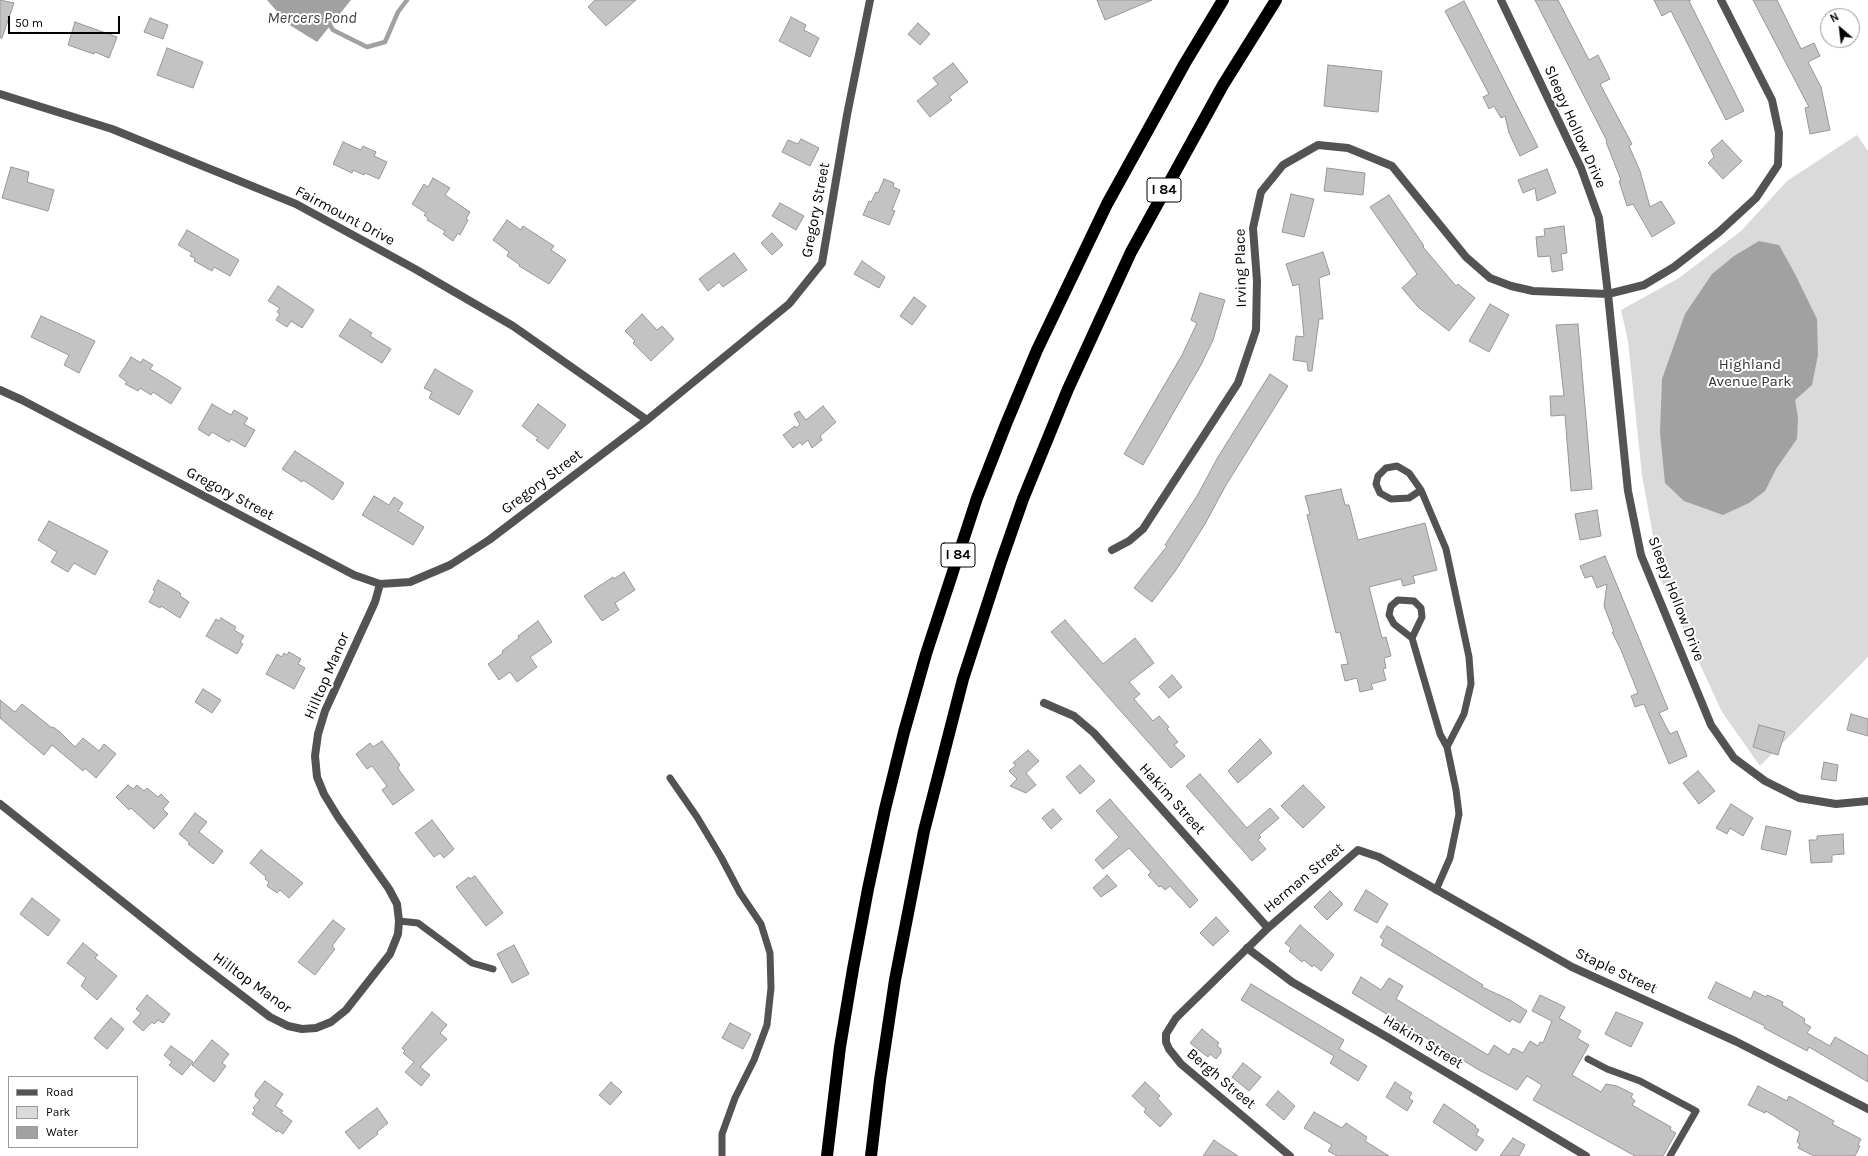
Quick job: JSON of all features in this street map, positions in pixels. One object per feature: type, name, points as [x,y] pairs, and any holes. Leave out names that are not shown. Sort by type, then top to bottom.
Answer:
[{"type":"highway","name":"I 84","points":[[827,1156],[840,1047],[853,969],[885,809],[904,732],[926,654],[974,505],[1006,424],[1038,350],[1107,204],[1181,70],[1223,0]]},
{"type":"highway","name":"I 84","points":[[871,1156],[880,1073],[895,980],[924,831],[960,693],[981,622],[1026,492],[1068,389],[1131,252],[1219,92],[1276,0]]},
{"type":"street","name":"Gregory Street","points":[[0,390],[22,400],[354,575],[380,584],[410,582],[450,565],[489,540],[647,420],[789,304],[822,263],[847,115],[870,0]]},
{"type":"street","name":"Sleepy Hollow Drive","points":[[1501,0],[1584,175],[1599,218],[1604,252],[1628,491],[1641,555],[1712,725],[1734,758],[1765,781],[1799,798],[1836,804],[1868,801]]},
{"type":"street","points":[[1608,294],[1644,285],[1674,267],[1719,232],[1756,198],[1778,165],[1779,133],[1772,100],[1721,0]]},
{"type":"street","name":"Fairmount Drive","points":[[0,94],[112,128],[296,204],[415,269],[513,326],[647,420]]},
{"type":"street","name":"Irving Place","points":[[1112,550],[1129,540],[1143,529],[1238,383],[1256,330],[1257,281],[1253,228],[1260,192],[1283,165],[1318,145],[1348,148],[1392,166],[1466,257],[1490,278],[1511,286],[1533,291],[1608,294]]},
{"type":"street","name":"Hilltop Manor","points":[[0,804],[193,958],[270,1017],[288,1026],[302,1029],[316,1028],[331,1022],[346,1010],[390,954],[398,934],[399,921],[397,904],[389,889],[338,817],[324,794],[317,777],[315,756],[318,734],[325,711],[375,602],[380,584]]},
{"type":"street","name":"Hakim Street","points":[[1044,703],[1074,716],[1094,733],[1268,928]]},
{"type":"street","name":"Herman Street","points":[[1268,928],[1358,850]]},
{"type":"street","name":"Staple Street","points":[[1358,850],[1380,857],[1572,967],[1735,1041],[1868,1109]]},
{"type":"street","name":"Bergh Street","points":[[1268,928],[1176,1018],[1166,1034],[1166,1042],[1174,1057],[1181,1064],[1290,1156]]},
{"type":"street","name":"Hakim Street","points":[[1247,948],[1292,982],[1586,1156]]},
{"type":"lane","points":[[1421,490],[1409,498],[1390,499],[1380,493],[1376,484],[1378,476],[1386,468],[1397,466],[1409,473],[1421,490],[1434,516],[1446,549],[1469,657],[1471,684],[1464,714],[1447,747]]},
{"type":"lane","points":[[1412,638],[1422,617],[1421,608],[1414,601],[1398,600],[1390,606],[1389,615],[1394,624],[1412,638],[1440,734],[1447,747],[1456,790],[1459,814],[1450,858],[1436,890]]},
{"type":"lane","points":[[670,778],[697,817],[740,893],[761,924],[770,953],[771,988],[767,1025],[754,1060],[735,1098],[722,1134],[722,1156]]},
{"type":"lane","points":[[399,921],[418,923],[472,963],[493,969]]},
{"type":"lane","points":[[1588,1059],[1607,1069],[1640,1081],[1696,1111],[1670,1156]]},
{"type":"green space","name":"Highland Avenue Park","points":[[1857,135],[1868,151],[1868,657],[1760,766],[1722,712],[1661,580],[1642,475],[1628,341],[1621,310],[1679,278],[1741,231],[1787,181]]},
{"type":"water","name":"Mercers Pond","points":[[267,0],[351,0],[317,42],[288,24]]},
{"type":"water","points":[[1759,241],[1779,245],[1795,274],[1817,319],[1818,355],[1812,385],[1795,400],[1798,417],[1797,439],[1776,469],[1765,491],[1749,503],[1723,515],[1684,501],[1665,483],[1660,433],[1662,379],[1685,314],[1712,274],[1734,256]]},
{"type":"building","points":[[0,0],[14,3],[2,38],[0,38]]},
{"type":"building","points":[[595,0],[636,0],[606,26],[588,7]]},
{"type":"building","points":[[1097,0],[1152,0],[1105,20]]},
{"type":"building","points":[[1535,0],[1558,0],[1589,60],[1598,55],[1610,79],[1600,84],[1632,144],[1629,146],[1640,171],[1650,207],[1661,201],[1675,223],[1652,237],[1633,204],[1627,206],[1619,181],[1621,180],[1606,142],[1607,141]]},
{"type":"building","points":[[1654,0],[1691,0],[1689,1],[1744,111],[1726,120],[1671,11],[1662,16]]},
{"type":"building","points":[[1753,0],[1777,0],[1801,49],[1814,43],[1820,56],[1808,62],[1821,87],[1830,130],[1810,134],[1805,108],[1809,107]]},
{"type":"building","points":[[1464,1],[1538,147],[1520,156],[1509,133],[1505,116],[1501,118],[1494,106],[1489,109],[1483,97],[1489,94],[1445,11]]},
{"type":"building","points":[[791,17],[806,25],[804,30],[819,38],[810,57],[779,41]]},
{"type":"building","points":[[150,18],[168,25],[163,39],[144,32]]},
{"type":"building","points":[[75,22],[117,37],[109,58],[95,52],[94,54],[68,45]]},
{"type":"building","points":[[918,23],[930,34],[920,45],[908,34]]},
{"type":"building","points":[[167,48],[203,62],[193,88],[157,75]]},
{"type":"building","points":[[953,63],[968,82],[949,97],[952,100],[930,117],[917,101],[938,84],[933,78]]},
{"type":"building","points":[[1328,65],[1382,71],[1378,112],[1324,106]]},
{"type":"building","points":[[801,139],[819,148],[810,166],[782,152],[788,140],[798,144]]},
{"type":"building","points":[[1722,140],[1742,161],[1723,179],[1708,163],[1714,157],[1711,150]]},
{"type":"building","points":[[343,142],[361,150],[363,146],[376,152],[374,156],[387,162],[379,179],[353,170],[352,173],[333,164]]},
{"type":"building","points":[[11,167],[29,172],[27,182],[54,190],[48,211],[2,198]]},
{"type":"building","points":[[1327,168],[1365,173],[1363,195],[1324,191]]},
{"type":"building","points":[[1547,169],[1556,193],[1537,201],[1535,188],[1523,193],[1518,180]]},
{"type":"building","points":[[433,178],[450,188],[445,195],[470,212],[466,219],[468,220],[460,235],[458,233],[453,241],[443,234],[445,231],[427,220],[428,218],[424,215],[426,213],[412,204],[424,184],[428,187]]},
{"type":"building","points":[[884,179],[894,183],[893,187],[900,190],[892,210],[895,211],[889,225],[863,215],[869,201],[871,202],[876,192],[878,193]]},
{"type":"building","points":[[1291,194],[1314,199],[1304,237],[1282,232]]},
{"type":"building","points":[[1389,195],[1424,246],[1423,247],[1456,286],[1458,284],[1475,298],[1449,331],[1418,307],[1402,288],[1417,274],[1370,207]]},
{"type":"building","points":[[780,203],[804,216],[796,230],[772,216]]},
{"type":"building","points":[[507,220],[521,230],[523,226],[554,246],[551,250],[566,260],[549,284],[519,266],[520,265],[507,256],[509,252],[493,240]]},
{"type":"building","points":[[1564,226],[1567,253],[1561,254],[1563,270],[1552,272],[1550,256],[1538,257],[1536,237],[1545,236],[1544,229]]},
{"type":"building","points":[[187,230],[239,260],[230,276],[214,267],[212,271],[194,261],[195,258],[190,256],[192,253],[178,245]]},
{"type":"building","points":[[772,233],[783,245],[772,255],[761,243]]},
{"type":"building","points":[[1323,252],[1330,274],[1319,278],[1323,319],[1319,319],[1312,371],[1308,371],[1307,362],[1293,360],[1296,336],[1304,337],[1299,284],[1293,286],[1286,264]]},
{"type":"building","points":[[734,253],[747,270],[723,287],[719,282],[708,291],[699,279]]},
{"type":"building","points":[[862,261],[885,277],[879,288],[854,274]]},
{"type":"building","points":[[278,286],[314,310],[302,328],[291,321],[287,327],[276,320],[280,314],[277,312],[280,308],[268,301]]},
{"type":"building","points":[[1200,293],[1225,300],[1213,340],[1201,365],[1143,465],[1124,454],[1182,355],[1197,323],[1191,320]]},
{"type":"building","points":[[914,297],[926,306],[912,325],[900,316]]},
{"type":"building","points":[[1490,304],[1509,315],[1489,352],[1469,341]]},
{"type":"building","points":[[642,314],[657,330],[662,326],[674,339],[651,361],[633,343],[635,341],[625,331]]},
{"type":"building","points":[[41,316],[95,341],[79,373],[64,365],[69,355],[31,337]]},
{"type":"building","points":[[350,319],[372,333],[370,336],[391,349],[382,363],[339,336]]},
{"type":"building","points":[[1578,324],[1592,489],[1571,491],[1565,415],[1551,416],[1550,396],[1564,396],[1556,325]]},
{"type":"building","points":[[131,357],[141,363],[143,359],[153,365],[150,369],[181,388],[171,404],[153,392],[151,395],[140,388],[138,391],[125,384],[127,382],[119,376]]},
{"type":"building","points":[[435,369],[473,391],[459,415],[429,398],[432,392],[424,388]]},
{"type":"building","points":[[1270,374],[1288,386],[1226,485],[1205,524],[1176,570],[1152,602],[1134,588],[1167,546],[1165,545],[1197,496],[1218,457]]},
{"type":"building","points":[[212,404],[231,415],[234,410],[248,418],[244,424],[255,430],[245,447],[231,439],[229,442],[212,432],[209,436],[198,429]]},
{"type":"building","points":[[538,404],[566,425],[548,449],[536,440],[538,438],[522,426]]},
{"type":"building","points":[[823,406],[836,422],[820,436],[822,440],[812,448],[808,440],[802,445],[800,442],[793,448],[783,435],[795,426],[796,428],[800,425],[794,414],[799,411],[806,420]]},
{"type":"building","points":[[295,451],[344,483],[333,500],[303,480],[302,482],[282,469]]},
{"type":"building","points":[[1341,489],[1345,505],[1349,505],[1358,540],[1425,523],[1437,570],[1413,576],[1415,583],[1403,586],[1401,579],[1369,587],[1382,638],[1386,637],[1391,656],[1384,658],[1386,668],[1383,669],[1386,680],[1371,684],[1373,689],[1360,692],[1357,678],[1345,681],[1341,665],[1348,664],[1340,632],[1336,633],[1307,515],[1310,514],[1305,496]]},
{"type":"building","points":[[374,496],[389,505],[394,497],[403,503],[398,511],[424,527],[413,545],[362,515]]},
{"type":"building","points":[[1597,510],[1601,536],[1580,540],[1575,514]]},
{"type":"building","points":[[49,521],[108,551],[95,575],[74,563],[68,572],[51,562],[57,552],[38,540]]},
{"type":"building","points":[[1605,556],[1668,709],[1659,713],[1670,734],[1677,731],[1687,756],[1669,764],[1644,704],[1635,707],[1631,696],[1638,693],[1621,650],[1612,632],[1614,632],[1604,606],[1607,584],[1597,588],[1592,576],[1585,578],[1580,566]]},
{"type":"building","points":[[624,572],[635,590],[615,603],[619,610],[602,621],[584,596],[613,577],[614,579]]},
{"type":"building","points":[[158,580],[179,592],[181,594],[180,596],[189,602],[180,618],[161,606],[160,608],[149,602],[155,591],[153,590]]},
{"type":"building","points":[[221,618],[236,627],[234,630],[244,636],[240,642],[243,644],[237,654],[206,636],[216,619],[219,621]]},
{"type":"building","points":[[1065,620],[1103,664],[1135,638],[1154,663],[1129,682],[1140,694],[1134,699],[1153,721],[1159,716],[1169,727],[1167,729],[1178,742],[1174,745],[1185,756],[1171,768],[1051,632]]},
{"type":"building","points":[[538,621],[552,642],[530,657],[537,667],[517,682],[510,672],[499,680],[488,664],[503,653],[502,651],[519,638],[518,636]]},
{"type":"building","points":[[289,652],[301,659],[298,664],[305,668],[294,689],[266,674],[277,654],[282,657],[284,653],[287,655]]},
{"type":"building","points":[[1172,675],[1182,687],[1169,698],[1159,687]]},
{"type":"building","points":[[203,689],[221,700],[212,713],[195,702]]},
{"type":"building","points":[[0,700],[15,712],[22,704],[52,728],[53,727],[60,732],[75,747],[83,738],[99,751],[104,744],[116,754],[96,778],[85,768],[83,771],[52,745],[44,755],[0,718]]},
{"type":"building","points":[[1851,714],[1868,719],[1868,736],[1847,730]]},
{"type":"building","points":[[1759,725],[1785,732],[1778,755],[1753,747]]},
{"type":"building","points":[[1260,739],[1272,753],[1238,783],[1228,771]]},
{"type":"building","points":[[382,741],[400,765],[398,767],[399,770],[414,790],[393,805],[382,790],[387,786],[372,766],[367,769],[356,754],[370,743],[373,747]]},
{"type":"building","points":[[1028,750],[1039,761],[1026,773],[1036,785],[1026,793],[1010,786],[1017,779],[1009,771],[1016,765],[1013,763]]},
{"type":"building","points":[[1824,762],[1838,765],[1836,781],[1821,779]]},
{"type":"building","points":[[1080,765],[1095,781],[1080,794],[1066,777]]},
{"type":"building","points":[[1698,771],[1715,791],[1699,804],[1683,783]]},
{"type":"building","points":[[1200,774],[1247,828],[1270,808],[1279,818],[1259,835],[1261,837],[1258,840],[1266,849],[1252,861],[1186,786]]},
{"type":"building","points":[[128,785],[133,789],[137,785],[144,791],[147,788],[158,797],[161,794],[169,802],[163,809],[168,814],[154,829],[131,808],[129,810],[116,797]]},
{"type":"building","points":[[1303,785],[1325,807],[1303,828],[1281,806]]},
{"type":"building","points":[[1110,799],[1198,900],[1190,908],[1170,886],[1165,890],[1161,886],[1159,887],[1148,875],[1151,872],[1129,848],[1103,869],[1095,860],[1119,837],[1096,811]]},
{"type":"building","points":[[1731,804],[1753,818],[1743,836],[1730,828],[1727,834],[1716,828]]},
{"type":"building","points":[[1053,809],[1062,819],[1051,829],[1042,818]]},
{"type":"building","points":[[195,813],[207,822],[199,832],[223,851],[213,864],[188,844],[190,843],[179,834]]},
{"type":"building","points":[[432,820],[454,849],[444,858],[440,853],[434,857],[415,833]]},
{"type":"building","points":[[1766,826],[1791,831],[1786,855],[1761,849]]},
{"type":"building","points":[[1843,834],[1844,854],[1832,855],[1832,862],[1811,863],[1809,840],[1817,840],[1817,836]]},
{"type":"building","points":[[261,850],[303,883],[289,898],[280,890],[277,893],[267,886],[269,882],[265,879],[266,877],[250,863]]},
{"type":"building","points":[[1107,875],[1117,886],[1101,897],[1093,888]]},
{"type":"building","points":[[475,876],[503,913],[486,926],[456,887],[469,877],[470,879]]},
{"type":"building","points":[[1366,890],[1388,904],[1377,923],[1354,910]]},
{"type":"building","points":[[1330,891],[1343,904],[1327,920],[1314,907]]},
{"type":"building","points":[[32,898],[60,920],[48,936],[20,914]]},
{"type":"building","points":[[1216,917],[1229,931],[1213,946],[1200,933]]},
{"type":"building","points":[[333,920],[345,929],[332,946],[335,949],[315,975],[298,962]]},
{"type":"building","points":[[1300,925],[1334,955],[1321,971],[1314,965],[1312,967],[1304,960],[1302,962],[1289,951],[1291,948],[1285,943]]},
{"type":"building","points":[[1387,926],[1483,985],[1482,987],[1510,1000],[1527,1011],[1520,1023],[1512,1019],[1510,1022],[1381,945],[1384,940],[1380,937]]},
{"type":"building","points":[[83,943],[98,955],[95,958],[117,976],[97,1000],[81,986],[86,978],[67,963]]},
{"type":"building","points":[[514,945],[529,974],[512,983],[497,954]]},
{"type":"building","points":[[1361,977],[1381,990],[1389,978],[1403,986],[1396,999],[1488,1055],[1494,1045],[1509,1055],[1513,1048],[1523,1053],[1530,1041],[1538,1046],[1540,1042],[1543,1043],[1552,1021],[1532,1011],[1540,995],[1565,1007],[1559,1018],[1581,1031],[1577,1038],[1589,1045],[1572,1075],[1601,1092],[1606,1084],[1617,1086],[1633,1094],[1631,1097],[1635,1101],[1632,1105],[1671,1127],[1670,1130],[1676,1133],[1663,1156],[1635,1156],[1533,1100],[1542,1085],[1527,1076],[1517,1090],[1479,1070],[1352,993]]},
{"type":"building","points":[[1716,982],[1751,999],[1754,991],[1766,997],[1767,995],[1783,1002],[1782,1005],[1805,1019],[1804,1023],[1811,1027],[1807,1033],[1830,1046],[1835,1037],[1868,1056],[1868,1082],[1809,1047],[1807,1051],[1764,1028],[1765,1026],[1708,998]]},
{"type":"building","points":[[1251,984],[1344,1040],[1339,1049],[1367,1066],[1358,1081],[1330,1063],[1334,1056],[1241,1000]]},
{"type":"building","points":[[147,995],[170,1014],[163,1023],[158,1020],[154,1024],[152,1022],[143,1031],[133,1022],[141,1013],[136,1009]]},
{"type":"building","points":[[432,1012],[447,1025],[440,1033],[447,1039],[420,1067],[430,1075],[421,1086],[405,1072],[414,1062],[403,1053],[405,1051],[402,1048]]},
{"type":"building","points":[[1616,1012],[1643,1023],[1631,1047],[1605,1034]]},
{"type":"building","points":[[111,1018],[124,1029],[107,1049],[94,1038]]},
{"type":"building","points":[[730,1023],[751,1034],[743,1049],[722,1038]]},
{"type":"building","points":[[1202,1029],[1219,1043],[1217,1046],[1221,1049],[1221,1053],[1216,1059],[1210,1054],[1208,1057],[1190,1043]]},
{"type":"building","points":[[212,1040],[229,1054],[222,1063],[226,1066],[214,1082],[192,1065]]},
{"type":"building","points":[[171,1046],[193,1062],[182,1075],[169,1065],[172,1062],[164,1055]]},
{"type":"building","points":[[1243,1063],[1261,1077],[1249,1091],[1232,1077]]},
{"type":"building","points":[[265,1081],[283,1094],[275,1106],[283,1111],[281,1113],[292,1121],[283,1134],[278,1130],[277,1132],[252,1114],[255,1110],[253,1108],[260,1100],[255,1096],[256,1092]]},
{"type":"building","points":[[611,1082],[622,1092],[610,1105],[599,1095]]},
{"type":"building","points":[[1145,1082],[1160,1096],[1157,1098],[1172,1114],[1160,1127],[1144,1112],[1146,1109],[1132,1096]]},
{"type":"building","points":[[1395,1082],[1412,1093],[1409,1098],[1413,1101],[1407,1111],[1386,1097]]},
{"type":"building","points":[[1758,1086],[1787,1101],[1789,1096],[1834,1121],[1832,1124],[1861,1139],[1858,1145],[1860,1146],[1855,1156],[1814,1156],[1798,1148],[1800,1144],[1797,1142],[1800,1132],[1766,1111],[1765,1113],[1748,1105]]},
{"type":"building","points":[[1278,1091],[1295,1106],[1284,1120],[1266,1105]]},
{"type":"building","points":[[1444,1104],[1476,1126],[1475,1127],[1479,1130],[1476,1135],[1484,1140],[1476,1151],[1433,1122]]},
{"type":"building","points":[[377,1108],[388,1123],[377,1132],[378,1134],[359,1149],[345,1132]]},
{"type":"building","points":[[1314,1112],[1342,1128],[1346,1123],[1367,1137],[1365,1141],[1389,1156],[1337,1156],[1328,1151],[1332,1145],[1304,1128]]},
{"type":"building","points":[[1513,1138],[1525,1145],[1519,1156],[1500,1156]]},
{"type":"building","points":[[1214,1140],[1221,1145],[1238,1156],[1203,1156]]},
{"type":"waterway","points":[[327,20],[333,30],[367,47],[385,42],[398,12],[407,0]]}]
